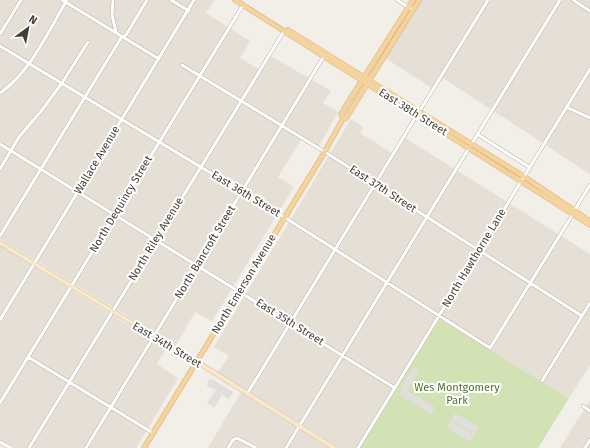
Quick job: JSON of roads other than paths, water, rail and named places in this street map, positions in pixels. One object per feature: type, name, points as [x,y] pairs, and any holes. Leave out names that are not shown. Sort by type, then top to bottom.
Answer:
[{"type":"main road","name":"East 38th Street","points":[[235,0],[242,2],[362,78]]},
{"type":"main road","name":"North Emerson Avenue","points":[[144,448],[325,152],[343,119],[346,118],[411,8],[413,0]]},
{"type":"main road","name":"North Emerson Avenue","points":[[343,119],[341,114],[362,78],[411,8],[420,0]]},
{"type":"main road","name":"East 38th Street","points":[[242,2],[284,31],[470,146],[520,181],[573,213],[590,221]]},
{"type":"main road","name":"East 38th Street","points":[[470,146],[523,176],[590,225]]},
{"type":"main road","name":"East 34th Street","points":[[0,243],[154,336],[334,448]]},
{"type":"street","points":[[0,34],[21,0]]},
{"type":"street","points":[[62,0],[67,1],[159,59]]},
{"type":"street","points":[[112,0],[112,15],[116,32]]},
{"type":"street","points":[[0,236],[85,97],[147,0]]},
{"type":"street","points":[[171,0],[189,11]]},
{"type":"street","name":"Wallace Avenue","points":[[0,320],[189,11],[194,0]]},
{"type":"street","points":[[397,0],[411,8]]},
{"type":"street","points":[[247,394],[488,0]]},
{"type":"street","points":[[286,448],[560,0]]},
{"type":"street","points":[[573,0],[590,11]]},
{"type":"street","points":[[0,93],[18,79],[67,1]]},
{"type":"street","name":"North Dequincy Street","points":[[0,403],[200,76],[242,2]]},
{"type":"street","name":"North Riley Avenue","points":[[29,448],[284,31]]},
{"type":"street","points":[[0,169],[10,150],[62,83],[88,42]]},
{"type":"street","name":"East 36th Street","points":[[0,46],[284,217],[490,348],[530,283]]},
{"type":"street","name":"North Bancroft Street","points":[[86,448],[324,56]]},
{"type":"street","name":"East 37th Street","points":[[182,65],[325,152],[582,316]]},
{"type":"street","name":"North Hawthorne Lane","points":[[358,448],[523,176],[590,69]]},
{"type":"street","points":[[566,107],[590,118]]},
{"type":"street","points":[[477,134],[529,167]]},
{"type":"street","name":"East 35th Street","points":[[0,144],[240,290],[394,388]]},
{"type":"street","points":[[530,283],[590,185]]},
{"type":"street","points":[[542,381],[590,303]]},
{"type":"street","points":[[28,357],[153,433]]},
{"type":"street","points":[[583,406],[590,411]]},
{"type":"street","points":[[228,448],[236,438],[256,448]]},
{"type":"street","points":[[585,448],[590,440]]},
{"type":"street","points":[[0,442],[11,448]]},
{"type":"park label","name":"Wes Montgomery Park","points":[[457,393]]}]
